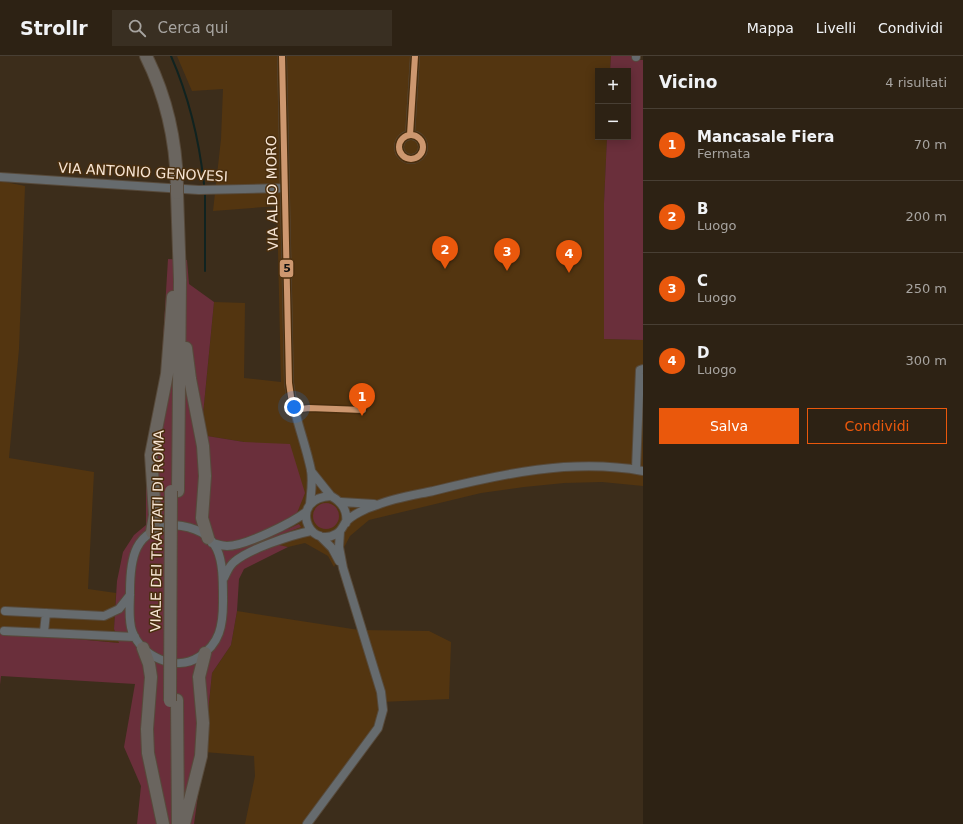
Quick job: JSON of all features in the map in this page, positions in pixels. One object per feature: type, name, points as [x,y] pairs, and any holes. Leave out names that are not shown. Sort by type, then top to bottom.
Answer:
[{"type":"highway","name":"VIALE DEI TRATTATI DI ROMA","points":[[146,56],[158,82],[169,118],[175,151],[177,189],[178,280],[174,491],[174,701],[170,824]]},
{"type":"highway","points":[[152,532],[155,515],[151,455],[167,374],[172,304],[178,280]]},
{"type":"highway","points":[[178,280],[185,311],[190,378],[203,446],[205,476],[202,518],[210,540]]},
{"type":"highway","points":[[143,648],[149,664],[151,677],[147,729],[148,753],[163,824]]},
{"type":"highway","points":[[184,824],[201,756],[203,723],[199,677],[205,653]]},
{"type":"highway","name":"VIALE DEI TRATTATI DI ROMA","points":[[174,701],[178,824]]},
{"type":"street","name":"VIA ALDO MORO","points":[[282,56],[289,383],[293,410],[311,471],[312,487],[308,508]]},
{"type":"street","points":[[410,135],[415,56]]},
{"type":"street","name":"VIA ANTONIO GENOVESI","points":[[0,177],[199,190],[285,188]]},
{"type":"street","points":[[320,536],[331,536],[340,531],[346,523],[356,515],[377,504],[511,472],[604,466],[640,470],[640,370],[643,370]]},
{"type":"street","name":"VIA ALDO MORO","points":[[311,471],[331,496]]},
{"type":"street","points":[[210,540],[222,562],[222,626],[216,642],[205,653],[191,661],[173,663],[153,657],[143,648],[135,637],[131,624],[130,595],[130,571],[134,551],[152,532],[166,526],[183,526],[198,531],[210,540],[228,546],[238,544],[293,522],[316,499],[331,496],[341,502],[377,504]]},
{"type":"street","points":[[341,502],[346,514],[346,523]]},
{"type":"street","points":[[308,508],[306,522],[311,531],[320,536],[332,548],[343,568]]},
{"type":"street","points":[[223,580],[229,567],[244,555],[296,534],[311,531]]},
{"type":"street","points":[[307,824],[373,736],[382,719],[383,710],[381,692],[343,568],[339,547],[340,531]]},
{"type":"street","points":[[5,611],[104,616],[119,609],[130,595]]},
{"type":"street","points":[[44,632],[46,613]]},
{"type":"street","points":[[4,631],[135,637]]},
{"type":"shaded area","points":[[177,56],[611,56],[610,68],[595,68],[595,140],[607,140],[604,203],[604,339],[643,340],[643,486],[602,482],[564,483],[524,487],[481,493],[369,520],[350,536],[334,567],[328,556],[305,543],[288,547],[270,544],[285,533],[297,513],[244,442],[201,435],[214,302],[245,303],[244,378],[281,382],[277,206],[213,211],[221,139],[223,89],[192,91]]},
{"type":"shaded area","points":[[611,56],[635,56],[635,60],[643,60],[643,340],[604,339],[604,203],[607,140],[631,140],[631,68],[610,68]]},
{"type":"shaded area","points":[[0,181],[25,186],[19,349],[9,458],[94,472],[88,589],[116,593],[114,629],[120,643],[0,632]]},
{"type":"shaded area","points":[[168,259],[187,260],[189,284],[214,302],[201,435],[244,442],[290,444],[305,493],[297,513],[288,529],[299,524],[301,527],[285,533],[270,543],[288,547],[244,569],[239,579],[237,611],[231,645],[212,673],[204,752],[194,824],[137,824],[141,786],[124,747],[135,684],[1,676],[0,685],[0,632],[119,643],[114,629],[117,581],[123,552],[134,535],[146,525],[146,456],[161,373]]},
{"type":"shaded area","points":[[326,503],[335,507],[339,516],[335,525],[326,529],[317,525],[313,516],[317,507]]},
{"type":"shaded area","points":[[237,611],[359,630],[429,631],[451,642],[449,699],[381,702],[375,723],[362,747],[326,799],[313,824],[245,824],[255,776],[254,756],[204,752],[212,673],[231,645]]},
{"type":"waterway","points":[[171,56],[183,87],[192,118],[204,184]]},
{"type":"waterway","points":[[205,195],[205,271]]},
{"type":"transit line","name":"5","points":[[282,56],[289,383],[293,410],[309,408],[363,410]]},
{"type":"transit line","name":"5","points":[[410,135],[415,56]]},
{"type":"transit line","name":"5","points":[[411,135],[416,136],[422,142],[423,147],[422,152],[416,158],[411,159],[406,158],[400,152],[399,147],[400,142],[406,136],[411,135]]},
{"type":"place","name":"B","points":[[445,269]]},
{"type":"place","name":"C","points":[[507,271]]},
{"type":"place","name":"D","points":[[569,273]]},
{"type":"place","name":"Mancasale Fiera","points":[[362,416]]}]
